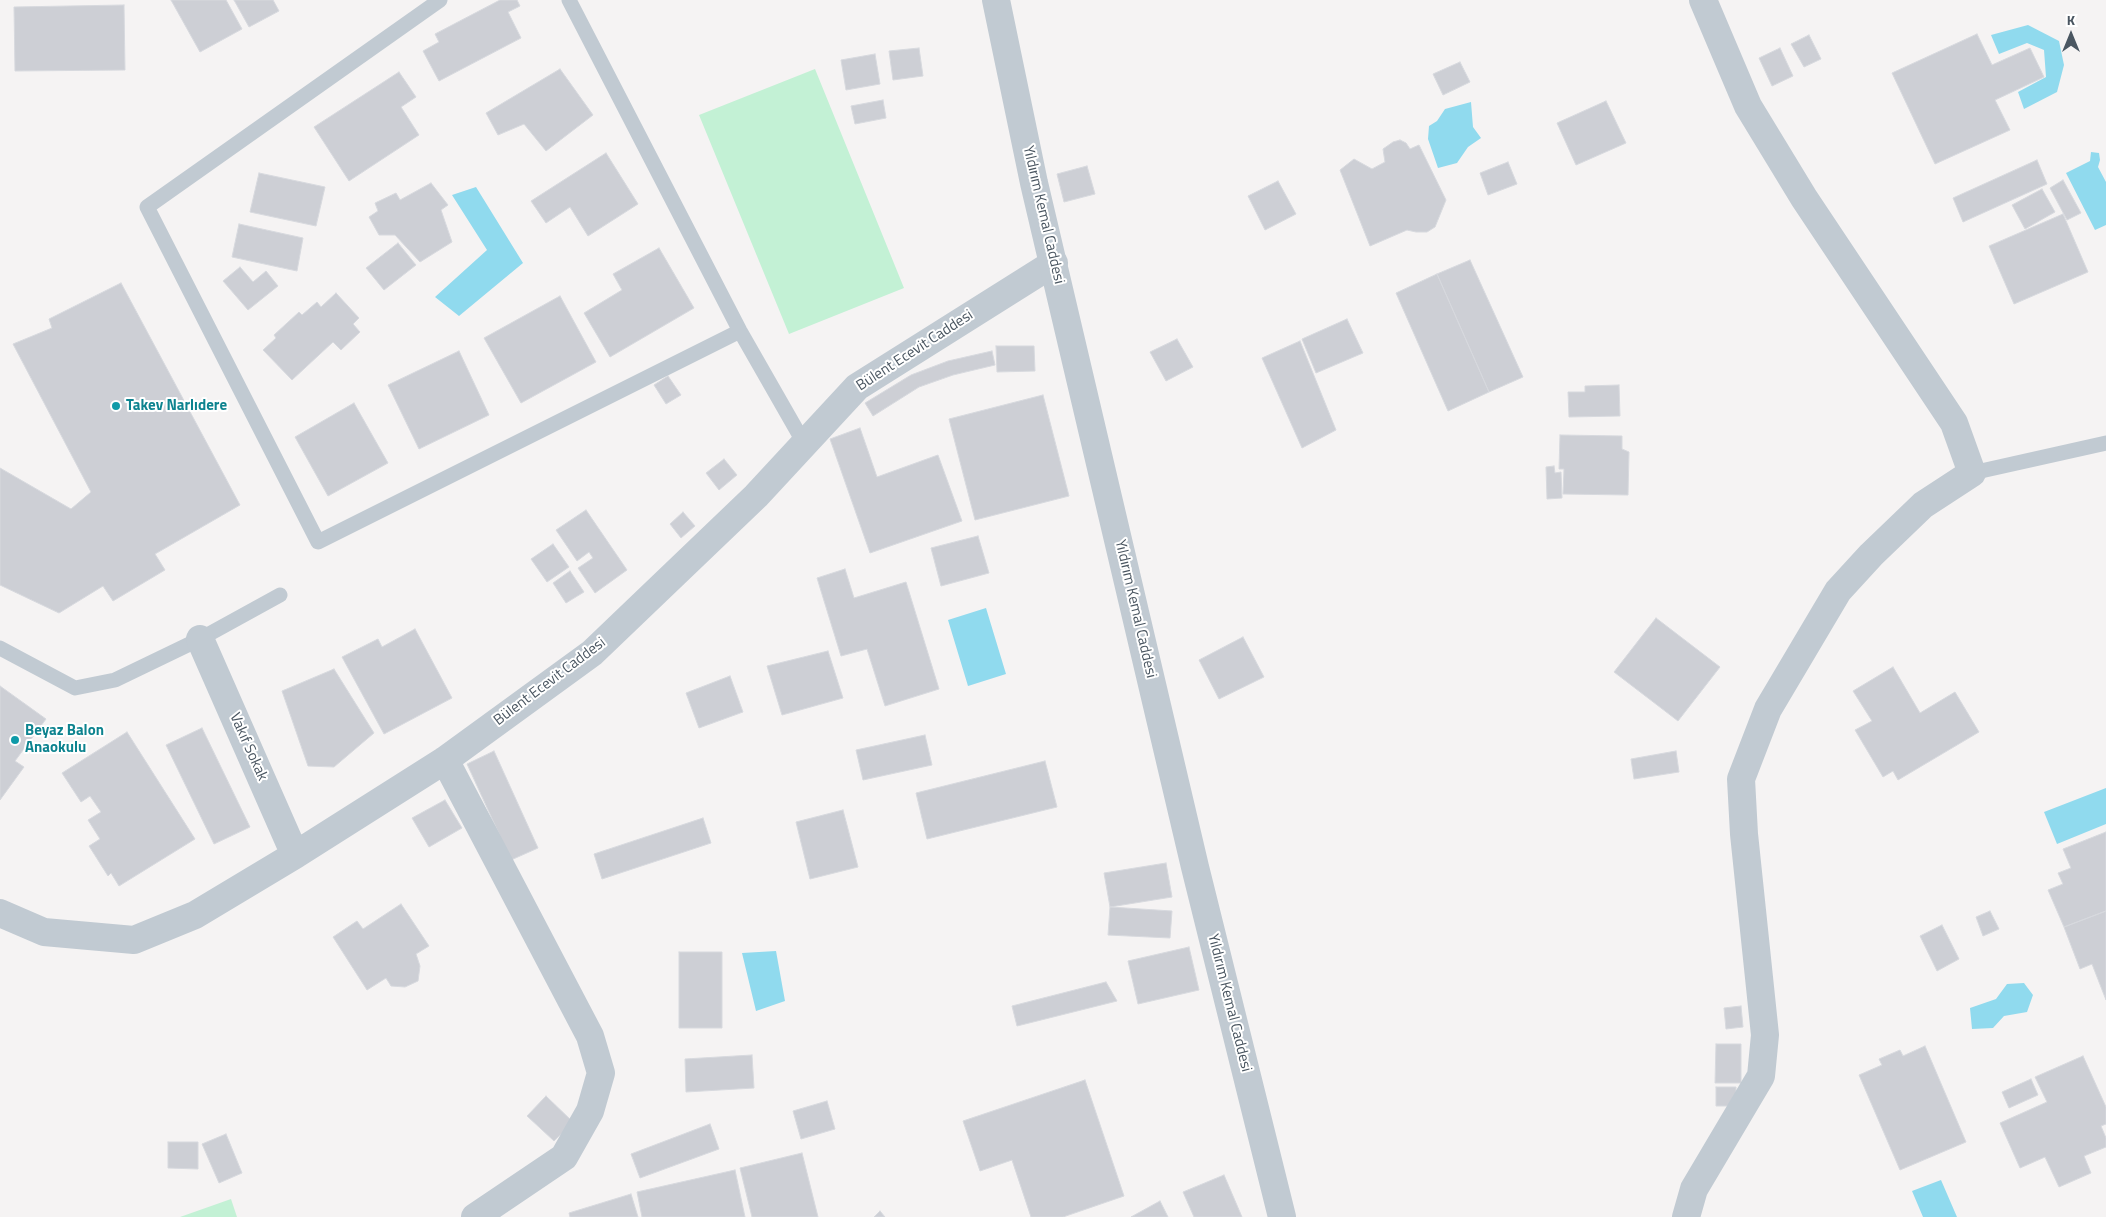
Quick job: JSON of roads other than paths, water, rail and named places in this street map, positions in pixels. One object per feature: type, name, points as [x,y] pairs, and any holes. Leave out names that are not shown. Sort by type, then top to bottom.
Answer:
[{"type":"street","name":"Yıldırım Kemal Caddesi","points":[[996,0],[1034,183],[1195,866],[1282,1217]]},
{"type":"street","points":[[1686,1217],[1694,1189],[1761,1076],[1765,1035],[1744,834],[1741,779],[1768,709],[1838,591],[1871,555],[1923,505],[1972,472],[1954,423],[1804,198],[1748,106],[1703,0]]},
{"type":"street","name":"Bülent Ecevit Caddesi","points":[[0,913],[44,932],[134,940],[196,915],[295,855],[445,760],[592,653],[756,496],[857,387],[1054,263]]},
{"type":"street","name":"Vakıf Sokak","points":[[200,638],[295,855]]},
{"type":"street","points":[[445,760],[590,1036],[601,1074],[590,1111],[564,1157],[477,1217]]},
{"type":"lane","points":[[440,0],[147,208],[318,542],[740,332]]},
{"type":"lane","points":[[569,0],[740,332],[804,443]]},
{"type":"lane","points":[[1972,472],[2106,444]]},
{"type":"lane","points":[[0,648],[75,688],[115,680],[200,638],[280,595]]},
{"type":"water","points":[[2028,25],[2059,41],[2064,65],[2057,92],[2024,109],[2018,92],[2046,77],[2044,50],[2027,43],[1999,54],[1991,35]]},
{"type":"water","points":[[1471,102],[1473,127],[1481,138],[1468,147],[1457,163],[1438,168],[1428,139],[1429,126],[1437,121],[1445,109]]},
{"type":"water","points":[[2091,152],[2099,153],[2098,167],[2106,182],[2106,225],[2095,230],[2066,173],[2090,161]]},
{"type":"water","points":[[476,187],[523,263],[459,316],[435,297],[487,250],[452,195]]},
{"type":"water","points":[[986,608],[1006,674],[968,686],[948,620]]},
{"type":"water","points":[[2106,788],[2106,824],[2057,844],[2044,812]]},
{"type":"water","points":[[776,951],[785,1001],[756,1011],[742,953]]},
{"type":"water","points":[[2024,983],[2033,995],[2027,1012],[2004,1016],[1993,1028],[1972,1029],[1970,1008],[1996,999],[2007,984]]},
{"type":"water","points":[[1941,1180],[1957,1217],[1923,1217],[1912,1191]]},
{"type":"place","name":"Takev Narlıdere","points":[[116,406]]},
{"type":"place","name":"Beyaz Balon Anaokulu","points":[[15,740]]}]
